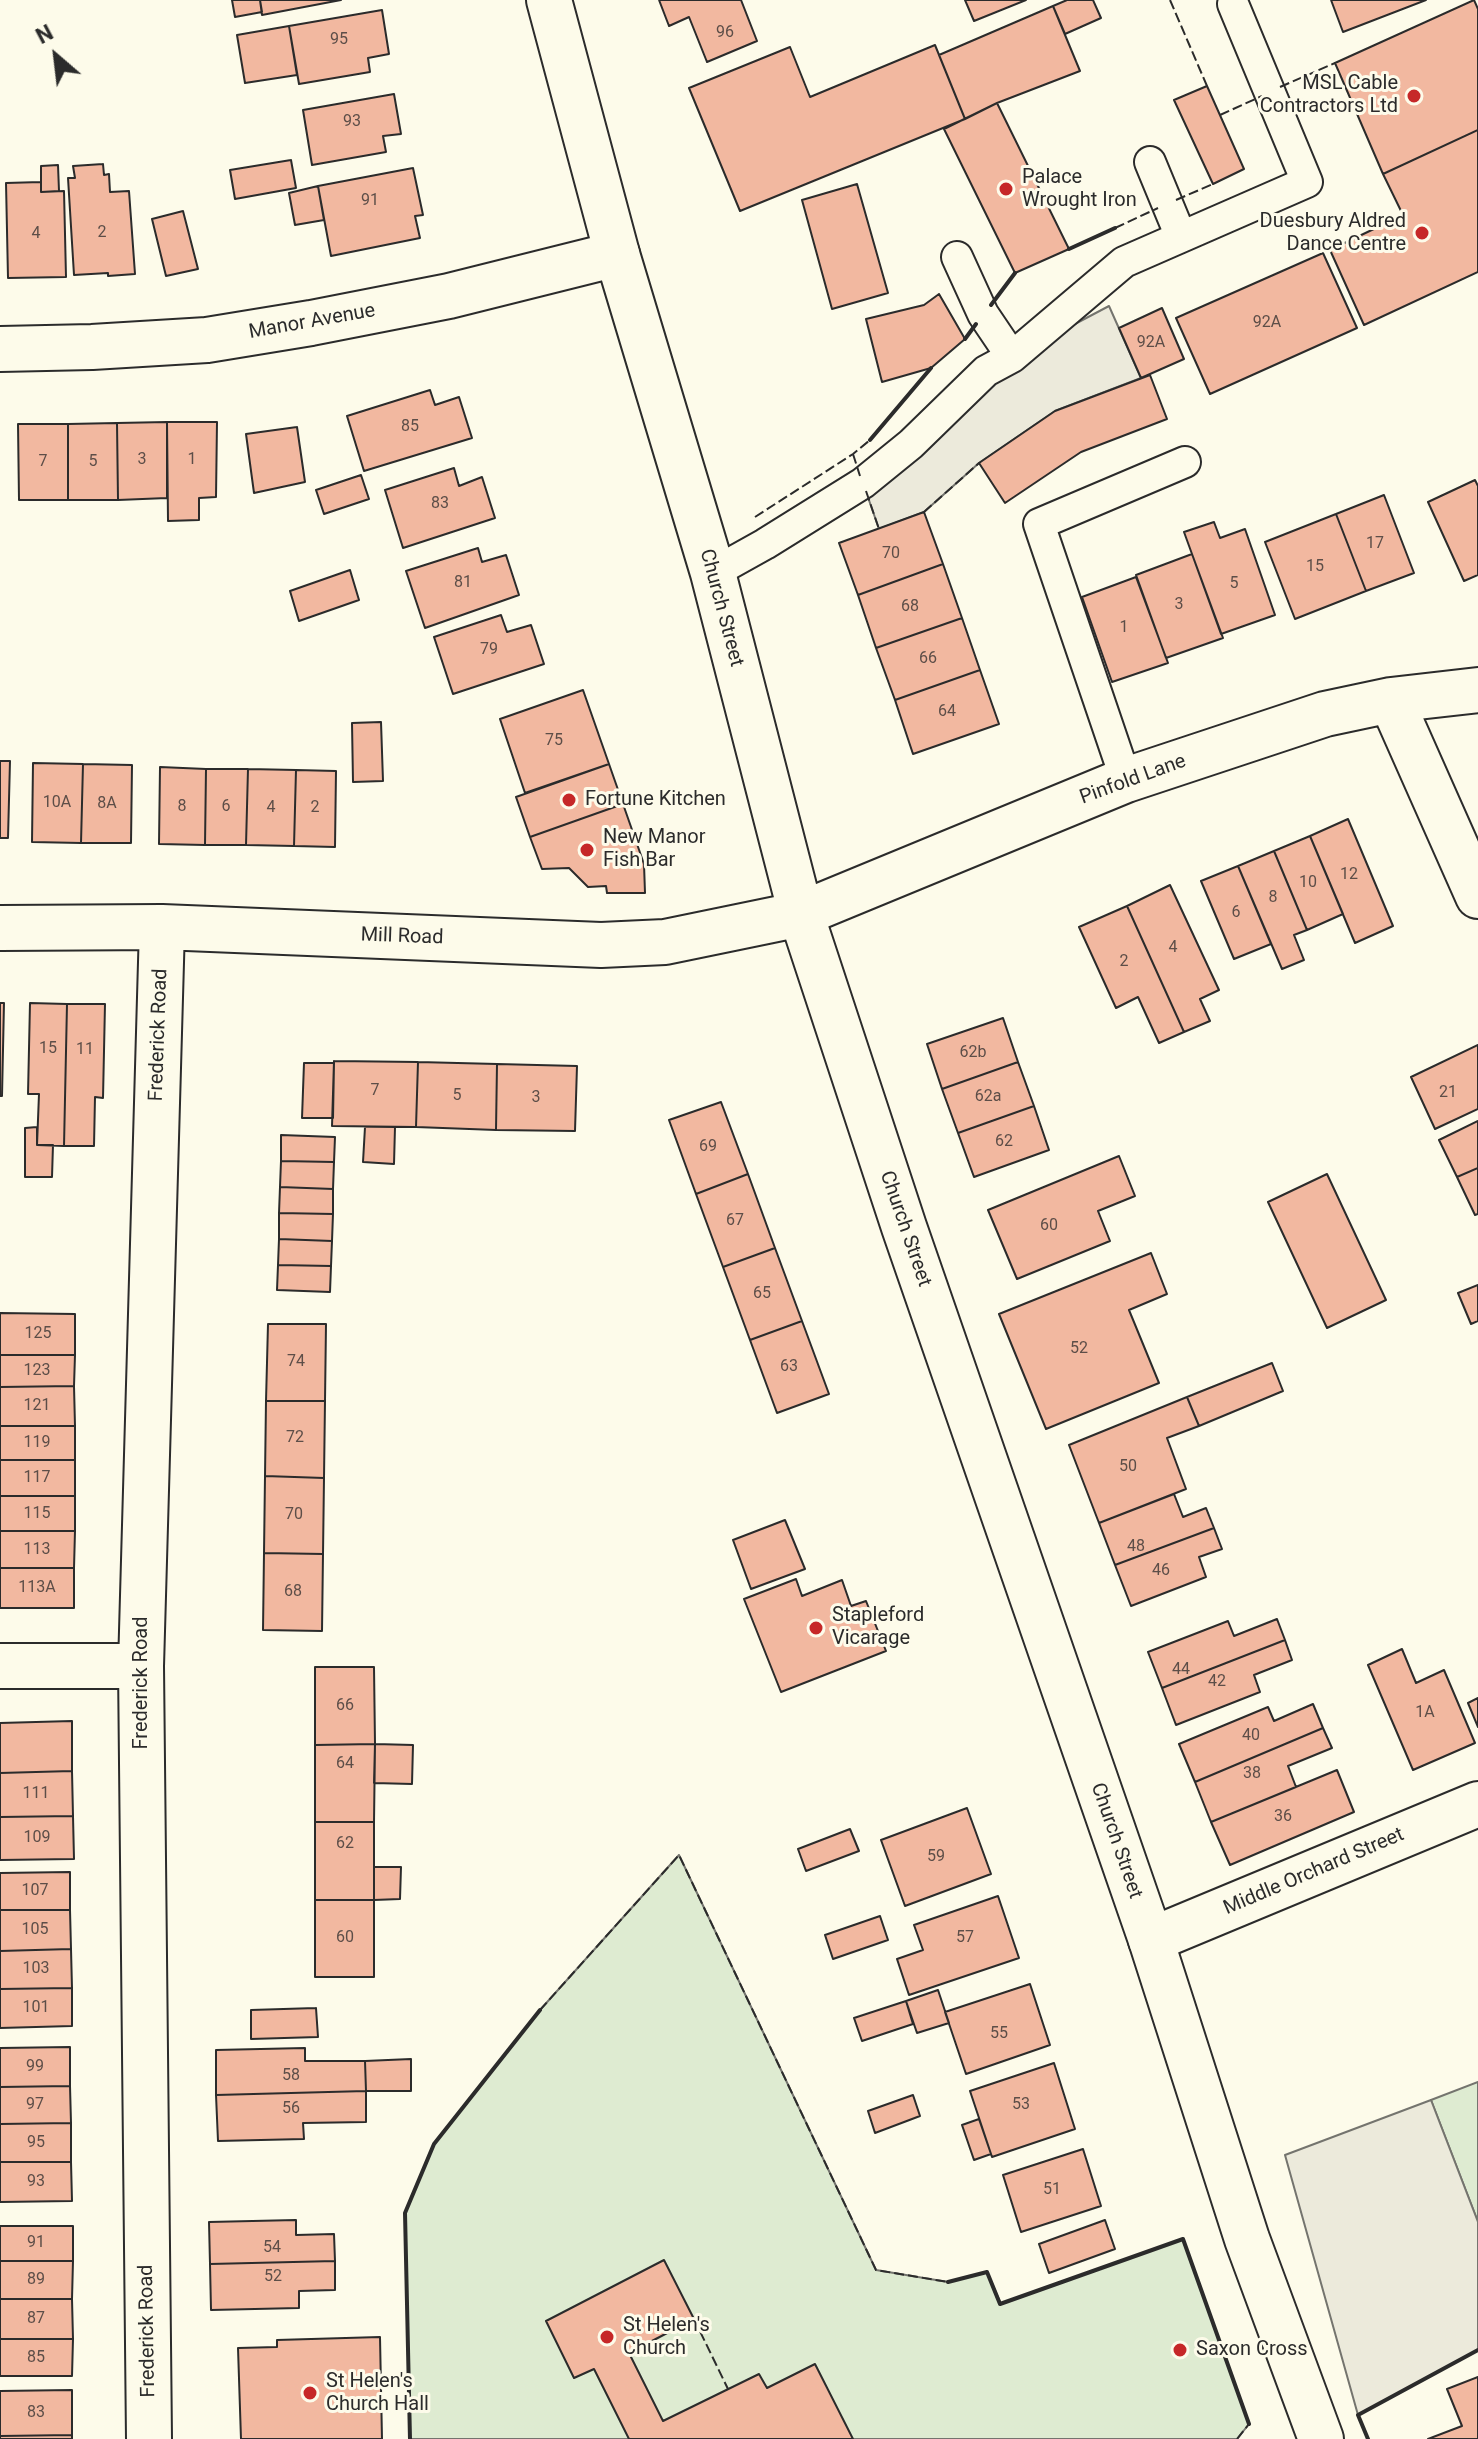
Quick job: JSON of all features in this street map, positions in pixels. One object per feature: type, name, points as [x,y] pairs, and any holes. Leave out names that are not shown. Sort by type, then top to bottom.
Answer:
[{"type":"street","name":"Church Street","points":[[549,0],[617,254],[713,573],[801,914],[904,1227],[1151,1940],[1247,2239],[1321,2439]]},
{"type":"street","name":"Manor Avenue","points":[[0,349],[207,340],[449,296],[617,254]]},
{"type":"street","name":"Pinfold Lane","points":[[801,914],[1126,780],[1325,714],[1391,700],[1478,690]]},
{"type":"street","points":[[1391,700],[1478,896]]},
{"type":"street","name":"Mill Road","points":[[0,928],[162,927],[601,945],[665,942],[801,914]]},
{"type":"street","name":"Frederick Road","points":[[149,2439],[141,1666],[162,927]]},
{"type":"street","points":[[0,1666],[141,1666]]},
{"type":"street","name":"Middle Orchard Street","points":[[1151,1940],[1478,1804]]},
{"type":"lane","points":[[713,573],[863,483],[911,444],[986,371],[1012,357],[1124,262],[1307,182],[1233,4]]},
{"type":"lane","points":[[1150,162],[1181,237]]},
{"type":"lane","points":[[957,257],[983,314],[1012,357]]},
{"type":"lane","points":[[1126,780],[1039,524],[1185,462]]},
{"type":"green space","points":[[679,1855],[876,2270],[948,2282],[987,2272],[1001,2304],[1183,2239],[1249,2424],[1237,2439],[410,2439],[405,2213],[434,2144],[540,2010]]},
{"type":"green space","points":[[1478,2082],[1478,2222],[1431,2100]]},
{"type":"shaded area","points":[[1109,306],[1141,378],[1055,411],[979,463],[924,512],[879,529],[863,483],[986,371]]},
{"type":"shaded area","points":[[1431,2100],[1478,2222],[1478,2350],[1358,2415],[1285,2155]]},
{"type":"building","points":[[232,0],[260,0],[262,12],[235,17]]},
{"type":"building","points":[[260,0],[341,0],[262,15]]},
{"type":"building","points":[[659,0],[741,0],[757,41],[707,62],[689,17],[669,26]]},
{"type":"building","points":[[965,0],[1026,0],[974,21]]},
{"type":"building","points":[[1067,0],[1093,0],[1101,18],[1065,34],[1053,6]]},
{"type":"building","points":[[1331,0],[1426,0],[1343,32]]},
{"type":"building","name":"MSL Cable Contractors Ltd","points":[[1474,0],[1478,9],[1478,130],[1383,174],[1335,63]]},
{"type":"building","points":[[1053,6],[1080,71],[997,103],[965,119],[939,55]]},
{"type":"building","points":[[382,10],[389,54],[368,58],[370,72],[299,84],[289,26]]},
{"type":"building","points":[[289,26],[297,75],[245,83],[237,35]]},
{"type":"building","points":[[935,45],[965,119],[740,211],[689,88],[790,47],[810,97]]},
{"type":"building","points":[[1207,86],[1244,169],[1213,184],[1174,100]]},
{"type":"building","points":[[394,94],[401,134],[383,136],[386,152],[312,165],[303,110]]},
{"type":"building","name":"Palace Wrought Iron","points":[[997,103],[1069,249],[1015,273],[944,129]]},
{"type":"building","name":"Duesbury Aldred Dance Centre","points":[[1478,130],[1478,272],[1364,325],[1330,250],[1403,215],[1383,174]]},
{"type":"building","points":[[291,160],[296,188],[235,199],[230,170]]},
{"type":"building","points":[[103,164],[104,175],[109,174],[110,192],[129,191],[135,274],[74,275],[68,178],[75,178],[73,166]]},
{"type":"building","points":[[58,165],[59,191],[41,192],[41,166]]},
{"type":"building","points":[[413,168],[423,215],[415,216],[420,238],[331,256],[318,186]]},
{"type":"building","points":[[41,182],[41,192],[64,191],[66,277],[8,278],[6,183]]},
{"type":"building","points":[[857,184],[888,293],[832,309],[802,200]]},
{"type":"building","points":[[318,186],[324,220],[295,225],[289,193]]},
{"type":"building","points":[[183,211],[198,269],[166,276],[152,219]]},
{"type":"building","points":[[1323,253],[1357,328],[1210,394],[1176,318]]},
{"type":"building","points":[[939,294],[965,339],[931,368],[882,382],[866,319],[924,305]]},
{"type":"building","points":[[1162,308],[1184,359],[1141,378],[1119,328]]},
{"type":"building","points":[[1150,375],[1167,419],[1081,452],[1005,503],[979,463],[1055,411]]},
{"type":"building","points":[[430,390],[435,405],[459,397],[472,438],[364,471],[347,416]]},
{"type":"building","points":[[167,422],[217,422],[216,497],[199,498],[199,520],[168,521]]},
{"type":"building","points":[[167,422],[167,498],[118,500],[117,423]]},
{"type":"building","points":[[117,423],[118,500],[68,500],[68,424]]},
{"type":"building","points":[[18,424],[68,424],[68,500],[19,500]]},
{"type":"building","points":[[297,427],[305,482],[254,493],[246,434]]},
{"type":"building","points":[[454,468],[459,486],[482,477],[495,518],[403,548],[385,490]]},
{"type":"building","points":[[361,475],[369,499],[324,514],[316,490]]},
{"type":"building","points":[[1475,480],[1478,486],[1478,575],[1464,581],[1428,502]]},
{"type":"building","points":[[1384,495],[1414,573],[1366,591],[1336,514]]},
{"type":"building","points":[[924,512],[943,564],[858,595],[839,543]]},
{"type":"building","points":[[1336,514],[1366,591],[1295,619],[1265,542]]},
{"type":"building","points":[[1214,522],[1220,538],[1245,529],[1275,615],[1221,634],[1184,532]]},
{"type":"building","points":[[478,548],[482,562],[506,555],[519,595],[425,628],[406,571]]},
{"type":"building","points":[[1192,554],[1223,638],[1166,658],[1136,575]]},
{"type":"building","points":[[943,564],[962,618],[876,648],[858,595]]},
{"type":"building","points":[[350,570],[359,600],[299,621],[290,591]]},
{"type":"building","points":[[1136,577],[1168,663],[1112,682],[1082,597]]},
{"type":"building","points":[[501,615],[507,632],[531,625],[544,664],[453,694],[434,637]]},
{"type":"building","points":[[962,618],[980,670],[895,700],[876,648]]},
{"type":"building","points":[[980,670],[999,724],[913,754],[895,700]]},
{"type":"building","points":[[583,690],[609,764],[525,793],[500,719]]},
{"type":"building","points":[[381,722],[383,781],[353,782],[352,723]]},
{"type":"building","points":[[0,761],[10,761],[8,838],[0,838]]},
{"type":"building","points":[[33,763],[83,764],[81,843],[32,842]]},
{"type":"building","points":[[83,764],[132,765],[131,843],[81,843]]},
{"type":"building","name":"Fortune Kitchen","points":[[609,764],[623,804],[530,837],[516,797]]},
{"type":"building","points":[[160,767],[206,769],[205,845],[159,844]]},
{"type":"building","points":[[206,769],[248,769],[246,845],[205,845]]},
{"type":"building","points":[[248,769],[296,770],[294,846],[246,845]]},
{"type":"building","points":[[296,770],[336,771],[335,847],[294,846]]},
{"type":"building","name":"New Manor Fish Bar","points":[[623,804],[644,864],[645,893],[607,893],[606,886],[588,887],[569,868],[542,869],[530,837]]},
{"type":"building","points":[[1348,819],[1393,926],[1355,943],[1310,836]]},
{"type":"building","points":[[1310,836],[1343,914],[1307,930],[1274,851]]},
{"type":"building","points":[[1274,851],[1307,930],[1294,935],[1304,960],[1282,969],[1238,866]]},
{"type":"building","points":[[1238,866],[1271,944],[1234,959],[1201,881]]},
{"type":"building","points":[[1170,885],[1219,990],[1200,999],[1210,1021],[1184,1032],[1127,906]]},
{"type":"building","points":[[1127,906],[1184,1032],[1159,1043],[1138,997],[1116,1008],[1079,927]]},
{"type":"building","points":[[0,1003],[4,1003],[2,1096],[0,1096]]},
{"type":"building","points":[[30,1003],[67,1004],[64,1146],[37,1145],[39,1094],[28,1094]]},
{"type":"building","points":[[67,1004],[105,1004],[103,1098],[95,1097],[94,1146],[64,1146]]},
{"type":"building","points":[[1003,1018],[1018,1062],[942,1089],[927,1044]]},
{"type":"building","points":[[1478,1045],[1478,1109],[1435,1129],[1411,1077]]},
{"type":"building","points":[[334,1061],[418,1062],[416,1127],[332,1126]]},
{"type":"building","points":[[418,1062],[497,1064],[496,1130],[416,1127]]},
{"type":"building","points":[[1018,1062],[1034,1106],[958,1133],[942,1089]]},
{"type":"building","points":[[304,1063],[334,1063],[333,1118],[302,1118]]},
{"type":"building","points":[[497,1064],[577,1066],[575,1131],[496,1130]]},
{"type":"building","points":[[721,1102],[748,1174],[696,1194],[669,1120]]},
{"type":"building","points":[[1034,1106],[1049,1150],[974,1177],[958,1133]]},
{"type":"building","points":[[1478,1121],[1478,1168],[1457,1177],[1439,1140]]},
{"type":"building","points":[[37,1127],[37,1145],[53,1145],[52,1177],[25,1177],[25,1128]]},
{"type":"building","points":[[365,1127],[395,1127],[394,1164],[363,1162]]},
{"type":"building","points":[[281,1135],[335,1137],[334,1162],[281,1161]]},
{"type":"building","points":[[1119,1156],[1135,1196],[1098,1211],[1110,1241],[1017,1279],[988,1210]]},
{"type":"building","points":[[281,1161],[334,1162],[333,1189],[280,1187]]},
{"type":"building","points":[[1478,1168],[1478,1214],[1475,1215],[1457,1177]]},
{"type":"building","points":[[748,1174],[775,1248],[723,1267],[696,1194]]},
{"type":"building","points":[[1327,1174],[1386,1300],[1327,1328],[1268,1202]]},
{"type":"building","points":[[280,1187],[333,1189],[333,1214],[279,1213]]},
{"type":"building","points":[[279,1213],[333,1214],[332,1241],[279,1239]]},
{"type":"building","points":[[279,1239],[332,1241],[331,1266],[278,1265]]},
{"type":"building","points":[[775,1248],[802,1321],[750,1340],[723,1267]]},
{"type":"building","points":[[1151,1253],[1167,1294],[1129,1310],[1159,1383],[1046,1429],[999,1314]]},
{"type":"building","points":[[278,1265],[331,1266],[330,1292],[277,1290]]},
{"type":"building","points":[[1478,1285],[1478,1321],[1471,1324],[1458,1293]]},
{"type":"building","points":[[0,1313],[75,1314],[75,1355],[0,1355]]},
{"type":"building","points":[[802,1321],[829,1394],[777,1413],[750,1340]]},
{"type":"building","points":[[268,1324],[326,1324],[325,1401],[266,1401]]},
{"type":"building","points":[[0,1355],[75,1355],[74,1386],[0,1387]]},
{"type":"building","points":[[1272,1363],[1283,1391],[1199,1426],[1187,1397]]},
{"type":"building","points":[[74,1386],[75,1426],[0,1426],[0,1387]]},
{"type":"building","points":[[1187,1397],[1199,1426],[1167,1438],[1186,1489],[1099,1523],[1069,1445]]},
{"type":"building","points":[[266,1401],[325,1401],[324,1478],[265,1476]]},
{"type":"building","points":[[0,1426],[75,1426],[75,1460],[0,1460]]},
{"type":"building","points":[[0,1460],[75,1460],[75,1496],[0,1496]]},
{"type":"building","points":[[265,1476],[324,1478],[323,1554],[264,1553]]},
{"type":"building","points":[[1174,1494],[1183,1517],[1206,1508],[1214,1528],[1115,1565],[1099,1523]]},
{"type":"building","points":[[0,1496],[75,1496],[75,1531],[0,1531]]},
{"type":"building","points":[[785,1520],[805,1569],[751,1589],[733,1540]]},
{"type":"building","points":[[1214,1528],[1222,1549],[1199,1557],[1206,1577],[1131,1606],[1115,1565]]},
{"type":"building","points":[[0,1531],[75,1531],[74,1568],[0,1568]]},
{"type":"building","points":[[264,1553],[323,1554],[322,1631],[263,1630]]},
{"type":"building","points":[[0,1568],[74,1568],[74,1608],[0,1608]]},
{"type":"building","name":"Stapleford Vicarage","points":[[796,1579],[802,1596],[842,1580],[851,1606],[866,1601],[886,1651],[781,1692],[744,1599]]},
{"type":"building","points":[[1277,1619],[1285,1640],[1162,1688],[1148,1652],[1228,1621],[1234,1636]]},
{"type":"building","points":[[1285,1640],[1292,1660],[1254,1675],[1260,1692],[1176,1725],[1162,1688]]},
{"type":"building","points":[[1402,1649],[1416,1683],[1444,1670],[1475,1743],[1413,1770],[1368,1665]]},
{"type":"building","points":[[315,1667],[374,1667],[375,1744],[315,1745]]},
{"type":"building","points":[[1478,1698],[1478,1727],[1468,1703]]},
{"type":"building","points":[[1313,1704],[1323,1728],[1195,1782],[1179,1744],[1268,1707],[1274,1721]]},
{"type":"building","points":[[72,1721],[72,1771],[0,1773],[0,1723]]},
{"type":"building","points":[[1323,1728],[1332,1748],[1288,1766],[1296,1787],[1211,1822],[1195,1782]]},
{"type":"building","points":[[375,1744],[374,1822],[315,1822],[315,1745]]},
{"type":"building","points":[[375,1744],[413,1745],[412,1784],[374,1783]]},
{"type":"building","points":[[1337,1770],[1354,1812],[1230,1865],[1211,1822]]},
{"type":"building","points":[[72,1771],[73,1816],[0,1817],[0,1773]]},
{"type":"building","points":[[967,1808],[991,1874],[905,1906],[881,1840]]},
{"type":"building","points":[[73,1816],[74,1859],[0,1860],[0,1817]]},
{"type":"building","points":[[315,1822],[374,1822],[374,1900],[315,1900]]},
{"type":"building","points":[[850,1829],[859,1851],[806,1871],[798,1849]]},
{"type":"building","points":[[374,1867],[401,1867],[400,1899],[374,1900]]},
{"type":"building","points":[[70,1872],[70,1910],[0,1910],[0,1873]]},
{"type":"building","points":[[998,1896],[1019,1958],[909,1995],[897,1959],[923,1950],[914,1925]]},
{"type":"building","points":[[315,1900],[374,1900],[374,1977],[315,1977]]},
{"type":"building","points":[[0,1910],[70,1910],[71,1949],[0,1951]]},
{"type":"building","points":[[880,1916],[888,1940],[833,1959],[825,1935]]},
{"type":"building","points":[[71,1949],[72,1988],[0,1989],[0,1951]]},
{"type":"building","points":[[1030,1984],[1050,2045],[966,2074],[945,2012]]},
{"type":"building","points":[[72,1988],[72,2026],[0,2028],[0,1989]]},
{"type":"building","points":[[938,1990],[949,2023],[917,2033],[906,2001]]},
{"type":"building","points":[[906,2001],[913,2024],[862,2041],[854,2018]]},
{"type":"building","points":[[316,2008],[318,2037],[251,2039],[251,2010]]},
{"type":"building","points":[[70,2047],[70,2086],[0,2087],[0,2048]]},
{"type":"building","points":[[305,2048],[305,2061],[365,2061],[366,2091],[216,2095],[216,2050]]},
{"type":"building","points":[[411,2059],[411,2091],[366,2091],[365,2061]]},
{"type":"building","points":[[1054,2063],[1075,2129],[992,2157],[970,2091]]},
{"type":"building","points":[[70,2086],[71,2123],[0,2124],[0,2087]]},
{"type":"building","points":[[366,2091],[366,2122],[303,2123],[304,2139],[218,2141],[216,2095]]},
{"type":"building","points":[[913,2095],[920,2116],[875,2133],[868,2111]]},
{"type":"building","points":[[979,2119],[991,2154],[974,2160],[962,2125]]},
{"type":"building","points":[[71,2123],[71,2162],[0,2162],[0,2124]]},
{"type":"building","points":[[1083,2149],[1101,2206],[1021,2232],[1003,2175]]},
{"type":"building","points":[[0,2162],[71,2162],[72,2201],[0,2202]]},
{"type":"building","points":[[296,2220],[296,2235],[334,2234],[335,2261],[210,2264],[209,2222]]},
{"type":"building","points":[[1105,2220],[1115,2249],[1049,2273],[1039,2244]]},
{"type":"building","points":[[0,2226],[73,2226],[73,2261],[0,2261]]},
{"type":"building","name":"St Helen's Church","points":[[664,2260],[694,2319],[629,2353],[663,2421],[759,2374],[767,2388],[815,2364],[853,2439],[629,2439],[594,2369],[574,2378],[546,2321]]},
{"type":"building","points":[[0,2261],[73,2261],[72,2299],[0,2299]]},
{"type":"building","points":[[335,2261],[335,2290],[299,2291],[299,2308],[211,2310],[210,2264]]},
{"type":"building","points":[[0,2299],[72,2299],[73,2339],[0,2339]]},
{"type":"building","name":"St Helen's Church Hall","points":[[380,2337],[382,2439],[241,2439],[238,2348],[277,2347],[277,2340]]},
{"type":"building","points":[[0,2339],[73,2339],[72,2376],[0,2376]]},
{"type":"building","points":[[1478,2377],[1478,2439],[1428,2439],[1462,2426],[1447,2389]]},
{"type":"building","points":[[72,2390],[72,2435],[0,2436],[0,2391]]},
{"type":"building","points":[[72,2435],[72,2439],[0,2439],[0,2436]]},
{"type":"fence","points":[[1170,0],[1207,86]]},
{"type":"fence","points":[[1280,87],[1335,63]]},
{"type":"fence","points":[[1220,115],[1262,96]]},
{"type":"fence","points":[[1176,200],[1213,184]]},
{"type":"fence","points":[[1115,228],[1158,208]]},
{"type":"fence","points":[[755,517],[870,440]]},
{"type":"fence","points":[[853,454],[860,476]]},
{"type":"fence","points":[[924,512],[979,463]]},
{"type":"fence","points":[[866,491],[879,529]]},
{"type":"fence","points":[[540,2010],[679,1855],[876,2270],[948,2282]]},
{"type":"fence","points":[[694,2319],[728,2389]]},
{"type":"fence","points":[[1237,2439],[1249,2424]]},
{"type":"wall","points":[[1069,249],[1115,228]]},
{"type":"wall","points":[[991,305],[1015,273]]},
{"type":"wall","points":[[965,339],[976,324]]},
{"type":"wall","points":[[870,440],[931,368]]},
{"type":"wall","points":[[410,2439],[405,2213],[434,2144],[540,2010]]},
{"type":"wall","points":[[948,2282],[987,2272],[1000,2304],[1183,2239],[1249,2424]]},
{"type":"wall","points":[[1368,2439],[1358,2415],[1478,2350]]},
{"type":"place","name":"MSL Cable Contractors Ltd","points":[[1414,96]]},
{"type":"place","name":"Palace Wrought Iron","points":[[1006,189]]},
{"type":"place","name":"Duesbury Aldred Dance Centre","points":[[1422,233]]},
{"type":"place","name":"Fortune Kitchen","points":[[569,800]]},
{"type":"place","name":"New Manor Fish Bar","points":[[587,850]]},
{"type":"place","name":"Stapleford Vicarage","points":[[816,1628]]},
{"type":"place","name":"St Helen's Church","points":[[607,2337]]},
{"type":"place","name":"Saxon Cross","points":[[1180,2350]]},
{"type":"place","name":"St Helen's Church Hall","points":[[310,2393]]}]
